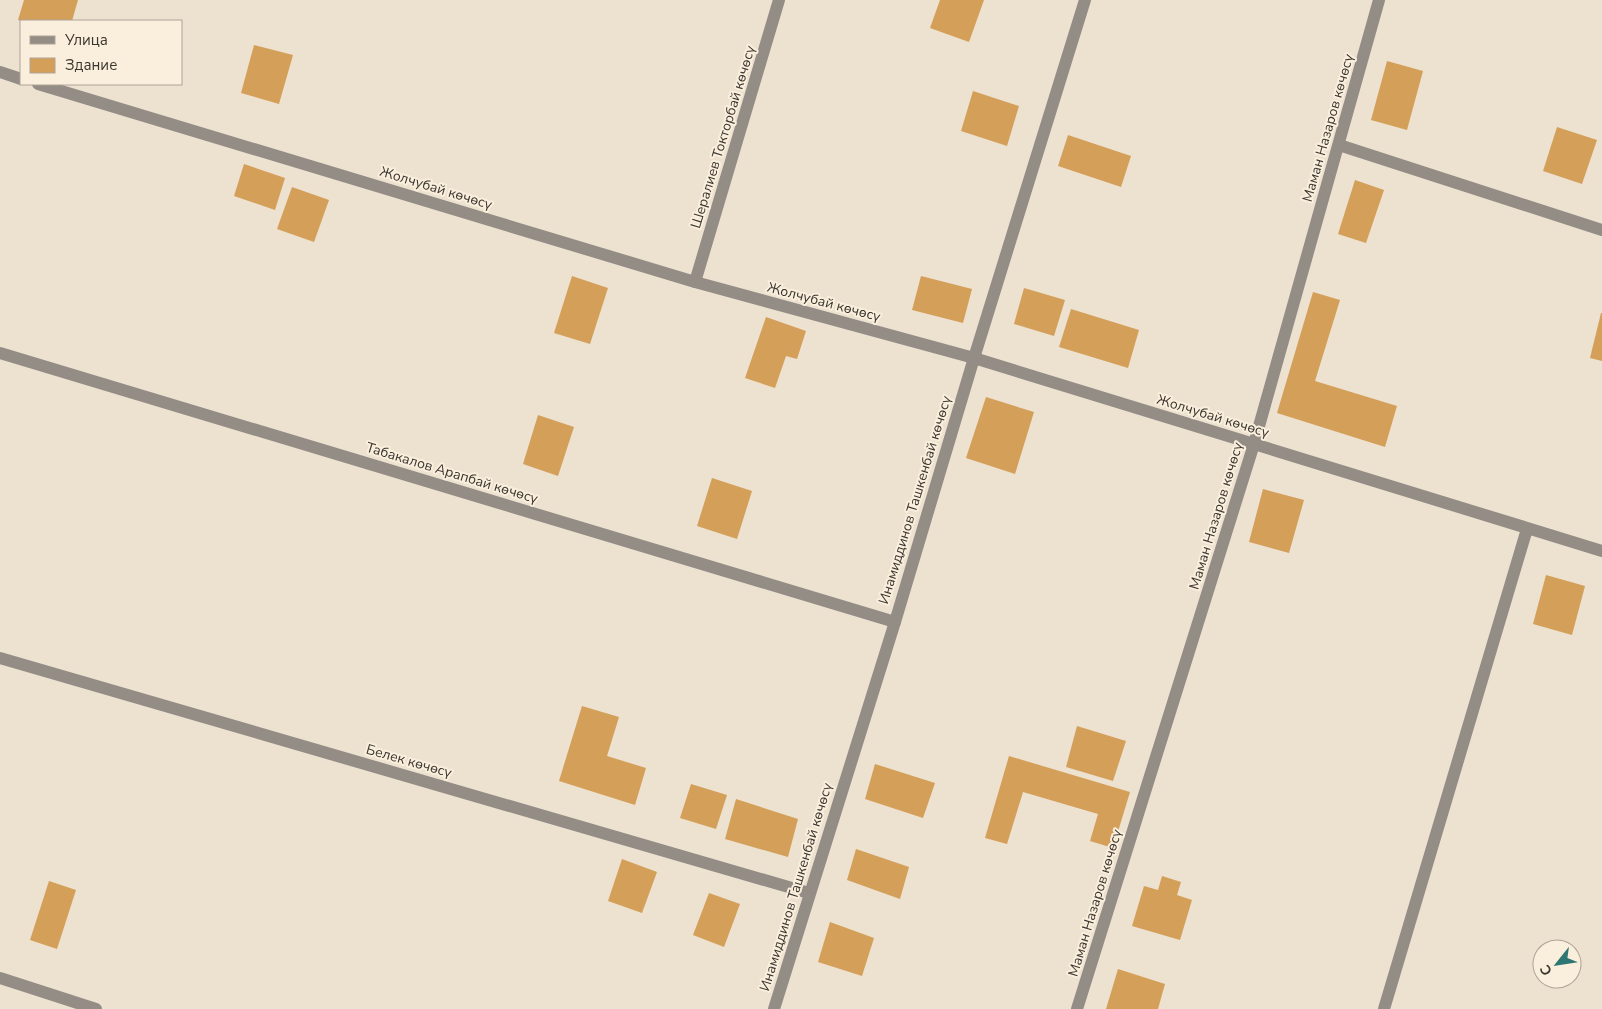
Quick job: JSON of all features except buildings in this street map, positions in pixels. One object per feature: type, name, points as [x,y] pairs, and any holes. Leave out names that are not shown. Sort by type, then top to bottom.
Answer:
[{"type":"street","name":"Шералиев Токторбай көчөсү","points":[[695,282],[779,0]]},
{"type":"street","name":"Инамиддинов Ташкенбай көчөсү","points":[[774,1009],[895,622],[974,358],[1085,0]]},
{"type":"street","name":"Маман Назаров көчөсү","points":[[1077,1009],[1254,444],[1380,0]]},
{"type":"street","points":[[0,72],[20,79]]},
{"type":"street","name":"Жолчубай көчөсү","points":[[41,85],[695,282],[974,358],[1602,552]]},
{"type":"street","points":[[1339,145],[1602,230]]},
{"type":"street","name":"Табакалов Арапбай көчөсү","points":[[0,353],[895,622]]},
{"type":"street","points":[[1384,1009],[1527,529]]},
{"type":"street","name":"Белек көчөсү","points":[[0,658],[809,893]]},
{"type":"street","points":[[0,978],[96,1009]]}]
